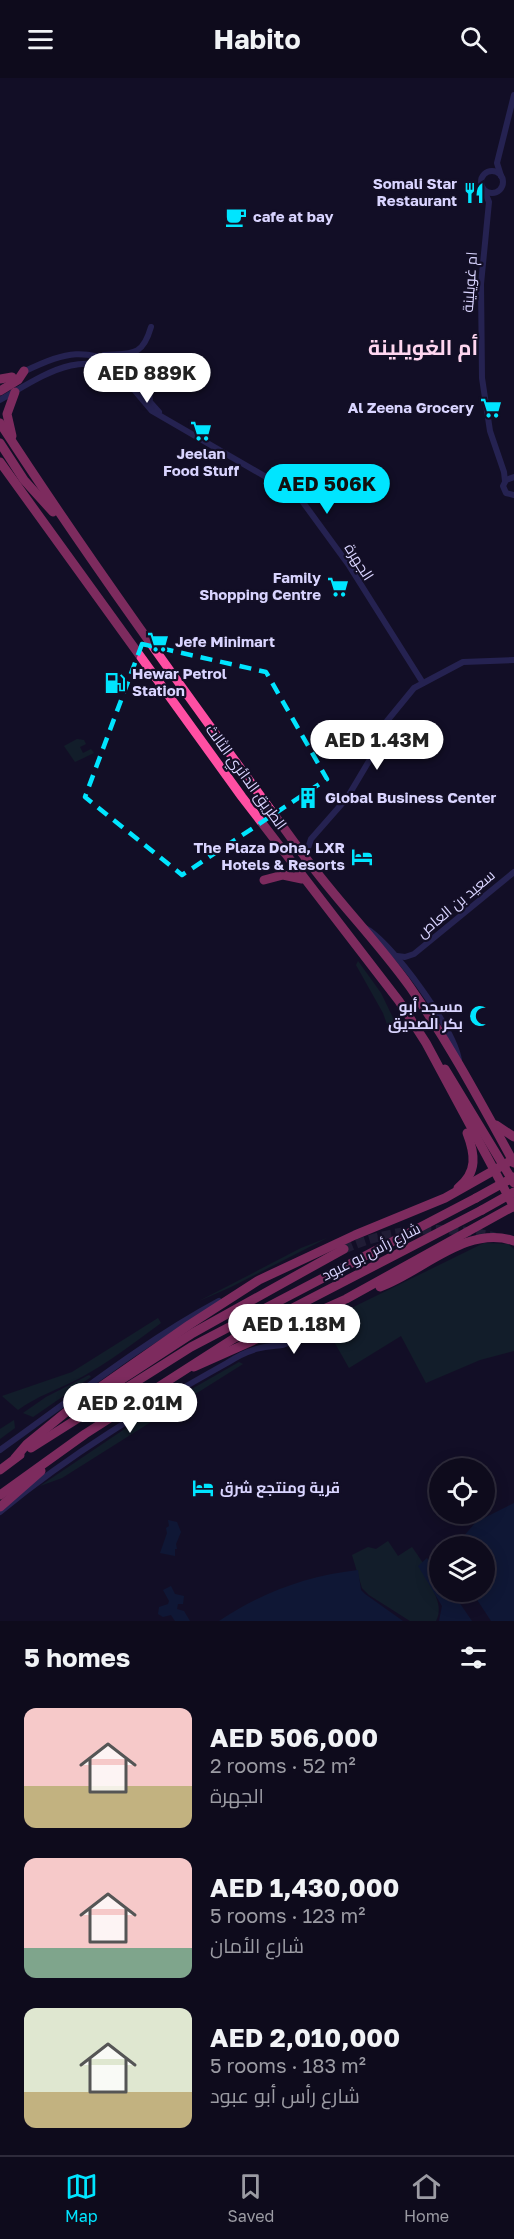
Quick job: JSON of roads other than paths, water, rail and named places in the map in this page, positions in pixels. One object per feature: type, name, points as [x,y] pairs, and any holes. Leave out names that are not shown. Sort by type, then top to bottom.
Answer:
[{"type":"highway","points":[[0,391],[18,380],[24,371]]},
{"type":"highway","points":[[0,379],[12,376]]},
{"type":"highway","points":[[15,392],[7,414],[15,447]]},
{"type":"highway","name":"الطريق الدائري الثالث","points":[[0,423],[63,522],[292,840],[409,985],[459,1065],[514,1161]]},
{"type":"highway","points":[[0,443],[30,487],[63,522]]},
{"type":"highway","name":"الطريق الدائري الثالث","points":[[0,462],[303,879],[399,1001],[435,1059],[514,1206]]},
{"type":"highway","points":[[264,880],[283,875],[303,879]]},
{"type":"highway","points":[[435,1059],[453,1080],[514,1183]]},
{"type":"highway","points":[[434,1202],[460,1187],[472,1169],[474,1152],[464,1116]]},
{"type":"highway","points":[[492,1121],[502,1131],[514,1137]]},
{"type":"highway","points":[[15,1458],[37,1436],[132,1364],[259,1280],[355,1235],[434,1202],[514,1161]]},
{"type":"highway","points":[[494,1171],[503,1172],[514,1190]]},
{"type":"highway","name":"شارع رأس بو عبود","points":[[0,1470],[15,1458],[191,1347],[514,1177]]},
{"type":"highway","name":"شارع رأس بو عبود","points":[[0,1495],[85,1434],[233,1339],[482,1210],[514,1190]]},
{"type":"highway","points":[[183,1370],[216,1359],[360,1292],[514,1206]]},
{"type":"highway","points":[[360,1292],[393,1282],[473,1239],[494,1237],[514,1241]]},
{"type":"highway","points":[[37,1436],[193,1333],[344,1249]]},
{"type":"highway","points":[[0,1507],[85,1434]]},
{"type":"street","points":[[497,163],[481,180],[484,190],[496,192],[502,187],[497,163],[514,94]]},
{"type":"street","points":[[487,172],[495,172],[501,176]]},
{"type":"street","name":"ام غويلينة","points":[[484,190],[489,202],[481,284],[481,366],[490,431],[503,468],[505,481]]},
{"type":"street","name":"ام غويلينة","points":[[489,202],[496,192]]},
{"type":"street","points":[[0,384],[46,361],[72,354],[125,356],[137,351],[145,343],[151,327]]},
{"type":"street","points":[[0,400],[52,372],[85,363],[106,366],[128,380],[136,391],[149,390],[156,381],[153,370],[143,365],[134,368],[101,355]]},
{"type":"street","points":[[128,380],[134,368]]},
{"type":"street","name":"الجهرة","points":[[149,390],[150,402],[164,417]]},
{"type":"street","name":"الجهرة","points":[[136,391],[149,409],[273,481],[302,501],[348,564],[423,683]]},
{"type":"street","name":"ام غويلينة","points":[[503,468],[513,477]]},
{"type":"street","points":[[513,477],[505,481],[504,491],[514,495]]},
{"type":"street","points":[[305,857],[311,839],[351,792],[393,712],[407,696],[423,683],[452,666],[469,661],[514,660]]},
{"type":"street","points":[[292,840],[311,839]]},
{"type":"street","name":"سعيد بن العاص","points":[[396,956],[405,957],[414,954],[514,872]]},
{"type":"street","name":"الطريق الدائري الثالث","points":[[361,926],[378,936],[408,971],[440,1019],[458,1053],[459,1065]]},
{"type":"street","name":"سعيد بن العاص","points":[[408,971],[414,954]]},
{"type":"street","points":[[0,1450],[183,1321],[259,1280]]},
{"type":"street","points":[[0,1512],[63,1464],[175,1392],[248,1352],[287,1345],[293,1339],[299,1320]]},
{"type":"water","points":[[514,1503],[514,1621],[491,1621],[479,1602],[495,1602],[495,1536],[464,1536],[474,1524],[495,1524],[495,1512]]},
{"type":"water","points":[[168,1520],[177,1522],[181,1532],[176,1544],[175,1556],[160,1553],[167,1533],[166,1528],[169,1526]]},
{"type":"water","points":[[427,1558],[429,1561],[429,1584],[418,1566]]},
{"type":"water","points":[[358,1570],[361,1590],[403,1621],[219,1621],[252,1602],[286,1587],[321,1576]]},
{"type":"water","points":[[171,1586],[175,1594],[184,1596],[183,1604],[178,1604],[177,1609],[184,1611],[190,1621],[175,1621],[171,1615],[163,1617],[158,1614],[159,1607],[168,1604],[169,1601],[163,1590]]},
{"type":"water","points":[[440,1602],[459,1602],[472,1621],[439,1621],[442,1606]]},
{"type":"tunnel","points":[[344,1249],[381,1236],[418,1230],[456,1230],[495,1237]]},
{"type":"place","name":"Somali Star Restaurant","points":[[474,193]]},
{"type":"place","name":"cafe at bay","points":[[236,217]]},
{"type":"place","name":"Al Zeena Grocery","points":[[491,408]]},
{"type":"place","name":"Jeelan Food Stuff","points":[[201,431]]},
{"type":"place","name":"Family Shopping Centre","points":[[338,587]]},
{"type":"place","name":"Jefe Minimart","points":[[158,642]]},
{"type":"place","name":"Hewar Petrol Station","points":[[115,683]]},
{"type":"place","name":"Global Business Center","points":[[308,798]]},
{"type":"place","name":"The Plaza Doha, LXR Hotels & Resorts","points":[[362,857]]},
{"type":"place","name":"مسجد أبو بكر الصديق","points":[[480,1016]]},
{"type":"place","name":"قرية ومنتجع شرق","points":[[203,1488]]},
{"type":"district","name":"أم الغويلينة","points":[[423,348]]}]
